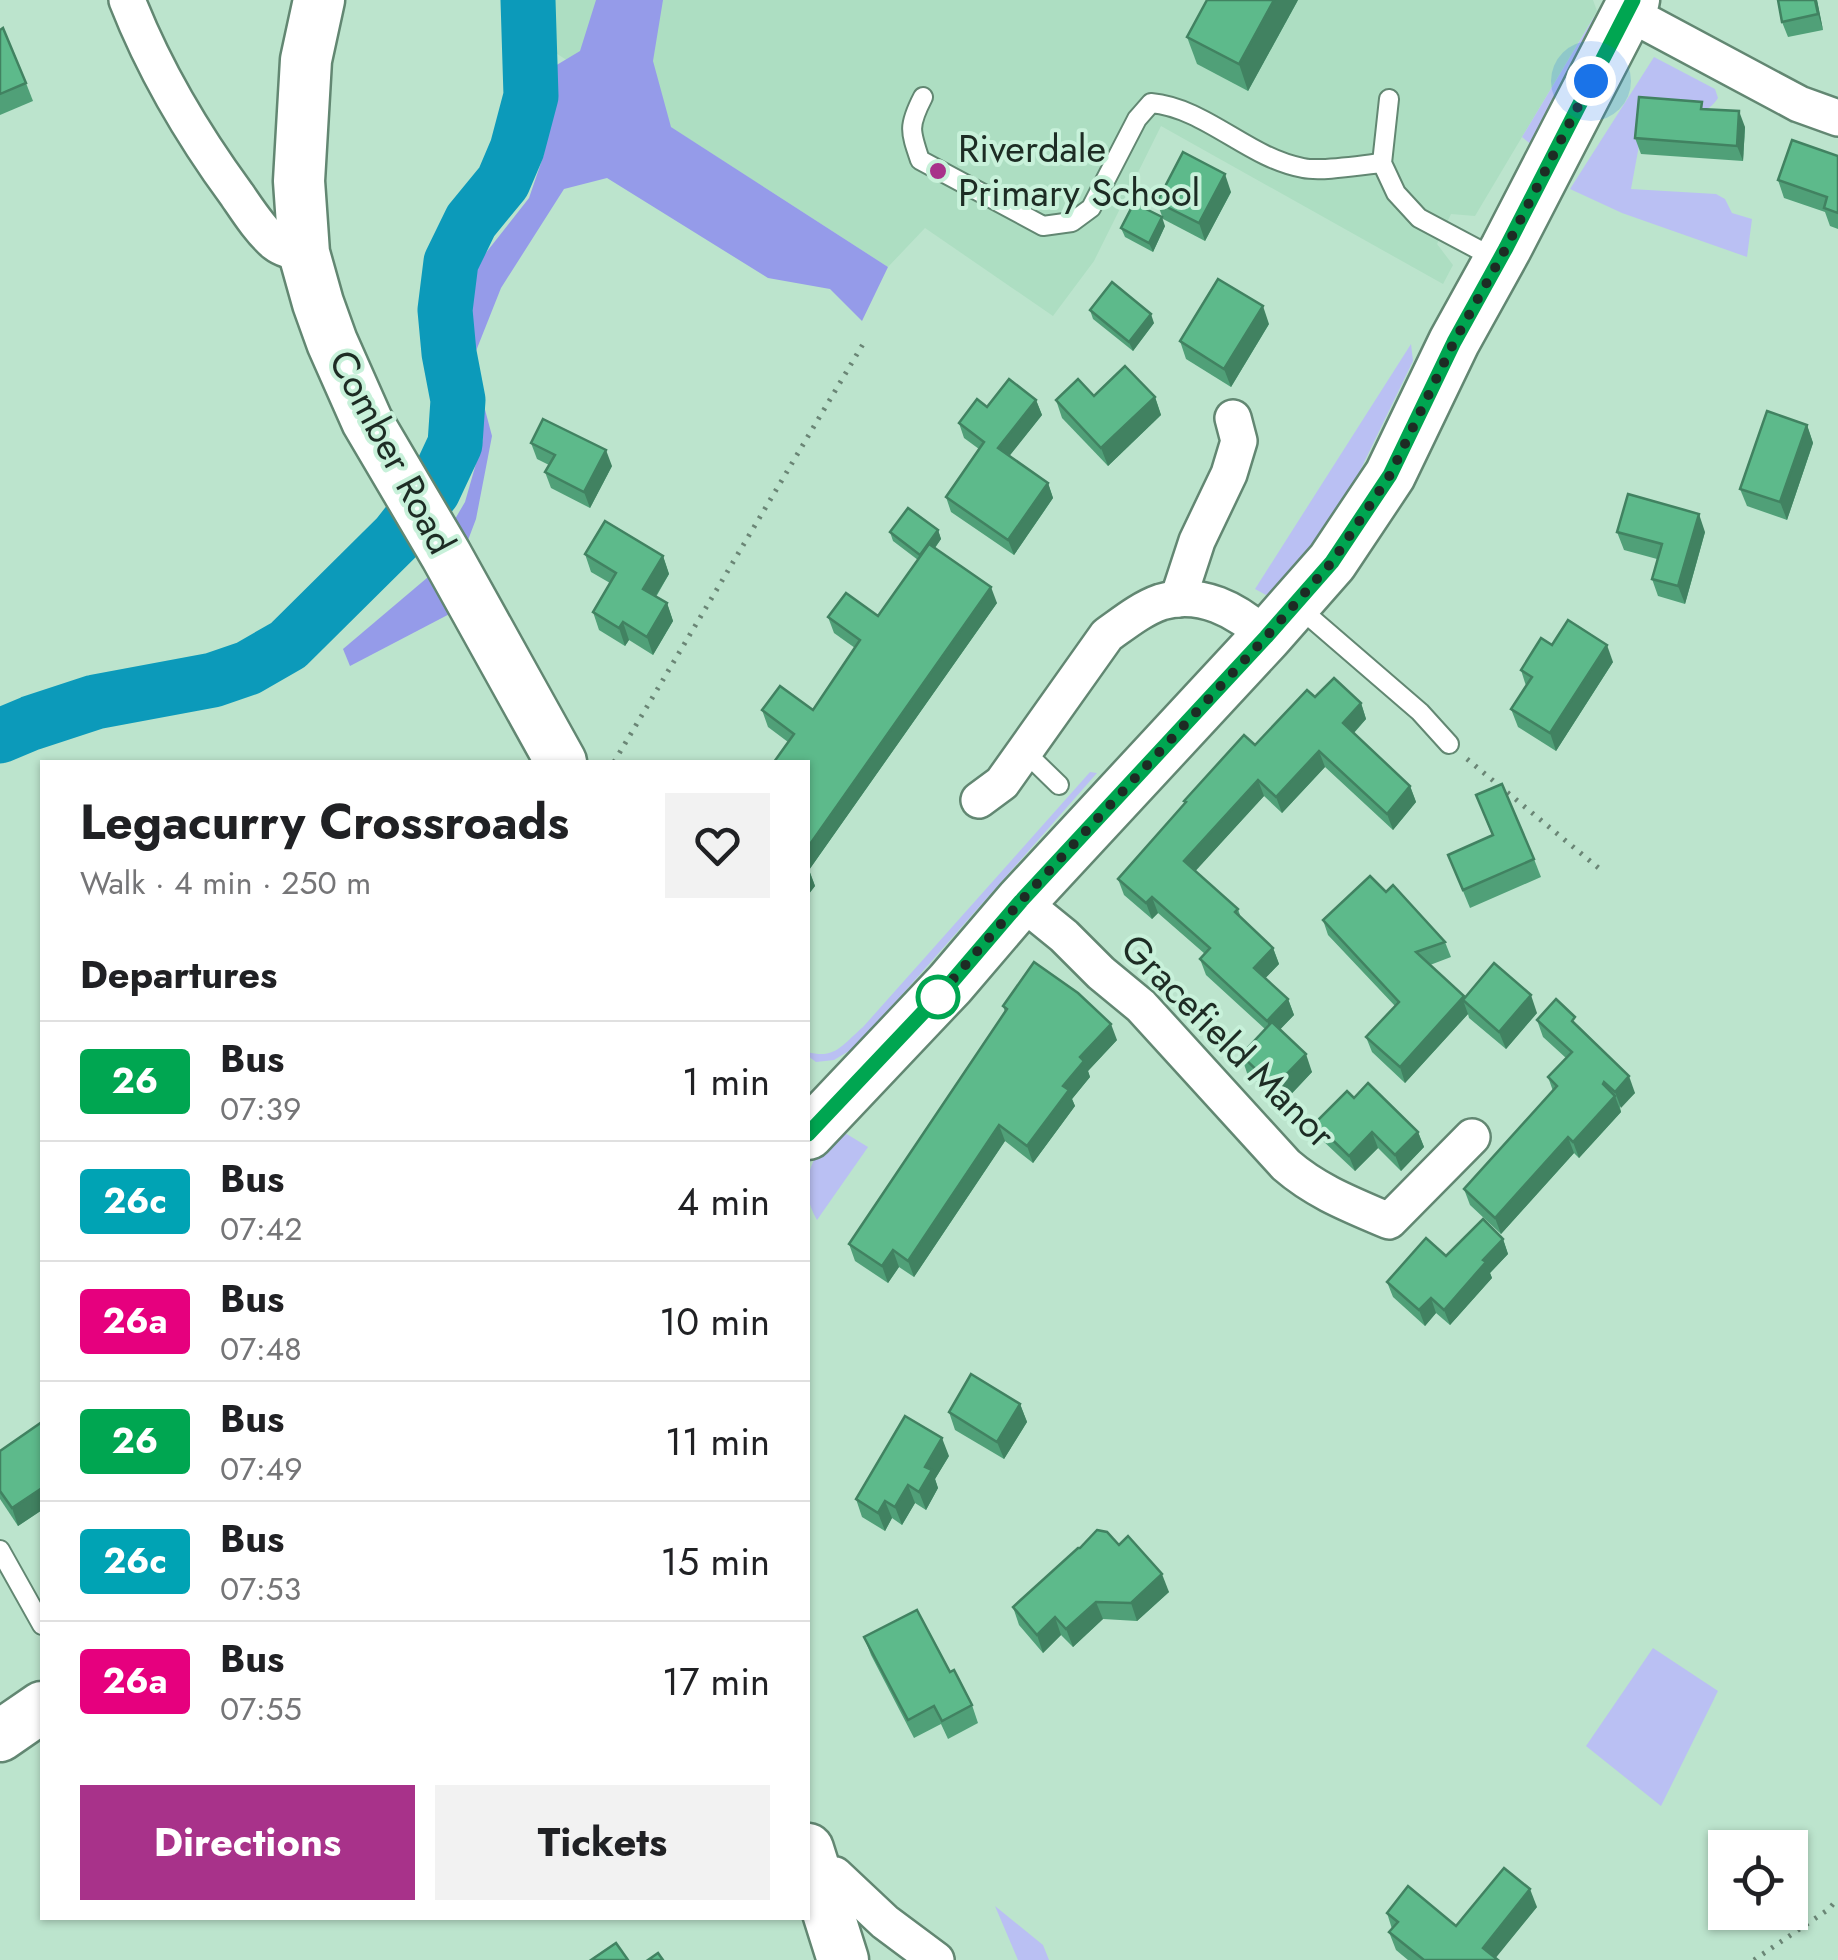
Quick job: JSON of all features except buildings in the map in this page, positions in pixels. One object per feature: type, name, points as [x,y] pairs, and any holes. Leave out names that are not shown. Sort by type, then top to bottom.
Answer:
[{"type":"street","points":[[127,0],[143,42],[213,162],[275,243],[304,253]]},
{"type":"street","name":"Comber Road","points":[[319,0],[306,60],[300,164],[304,253],[332,342],[366,421],[560,760]]},
{"type":"street","points":[[813,1119],[950,984],[1021,901],[1332,562],[1390,475],[1454,342],[1630,6],[1799,104],[1838,118]]},
{"type":"street","points":[[1178,599],[1197,542],[1229,474],[1238,441],[1233,418]]},
{"type":"street","points":[[979,800],[1002,783],[1107,635],[1132,617],[1160,603],[1189,597],[1222,606],[1248,620],[1281,621]]},
{"type":"street","name":"Gracefield Manor","points":[[1021,901],[1141,1006],[1286,1165],[1327,1194],[1390,1221],[1472,1137]]},
{"type":"street","points":[[0,1736],[40,1708]]},
{"type":"street","points":[[812,1863],[843,1960]]},
{"type":"street","points":[[812,1863],[835,1875],[885,1922],[936,1960]]},
{"type":"lane","points":[[923,98],[910,132],[920,160],[1043,226],[1072,222],[1091,208],[1137,120],[1151,102],[1171,104],[1266,156],[1305,169],[1382,163]]},
{"type":"lane","points":[[1389,99],[1382,163],[1396,193],[1419,218],[1499,260]]},
{"type":"lane","points":[[1281,621],[1420,712],[1450,744]]},
{"type":"lane","points":[[1023,750],[1060,785]]},
{"type":"lane","points":[[0,1550],[40,1621]]},
{"type":"path","points":[[615,760],[866,339]]},
{"type":"path","points":[[1450,744],[1601,870]]},
{"type":"path","points":[[1754,1960],[1838,1898]]},
{"type":"shaded area","name":"Riverdale Primary School","points":[[551,0],[1593,0],[1597,11],[1475,216],[1451,214],[1437,244],[1453,265],[1443,284],[1161,126],[1094,261],[1053,316],[925,228],[888,267],[548,48]]},
{"type":"shaded area","points":[[596,0],[663,0],[653,61],[671,127],[888,267],[862,321],[830,289],[768,278],[607,178],[564,189],[501,288],[474,356],[466,298],[481,259],[529,198],[544,154],[550,69],[580,51]]},
{"type":"shaded area","points":[[1594,17],[1596,33],[1533,146],[1522,137]]},
{"type":"shaded area","points":[[1654,57],[1715,89],[1718,98],[1695,114],[1645,113],[1631,189],[1716,194],[1725,199],[1732,213],[1752,219],[1747,257],[1622,213],[1570,189]]},
{"type":"shaded area","points":[[1411,344],[1413,361],[1345,502],[1281,585],[1266,595],[1255,589]]},
{"type":"shaded area","points":[[475,372],[492,436],[476,519],[462,556],[448,531],[465,502],[483,439]]},
{"type":"shaded area","points":[[434,572],[461,608],[350,666],[343,649]]},
{"type":"shaded area","points":[[1090,772],[1097,773],[857,1046],[834,1060],[816,1062],[810,1058],[810,1052],[825,1054],[838,1049],[863,1027]]},
{"type":"shaded area","points":[[845,1133],[868,1147],[817,1220],[810,1204],[810,1170],[828,1136]]},
{"type":"shaded area","points":[[1653,1648],[1718,1691],[1661,1806],[1586,1746]]},
{"type":"shaded area","points":[[995,1906],[1043,1945],[1049,1960],[1018,1960]]},
{"type":"waterway","points":[[0,736],[95,702],[213,680],[248,668],[288,645],[398,536],[433,491],[455,444],[458,400],[445,310],[451,262],[471,221],[503,182],[517,149],[531,96],[528,0]]},
{"type":"bus line","name":"26","points":[[810,1132],[950,984],[1021,901],[1332,562],[1390,475],[1454,342],[1633,0]]},
{"type":"place","name":"Riverdale Primary School","points":[[938,171]]},
{"type":"route","points":[[938,997],[928,1008],[1332,562],[1390,475],[1454,342],[1591,81]]}]
